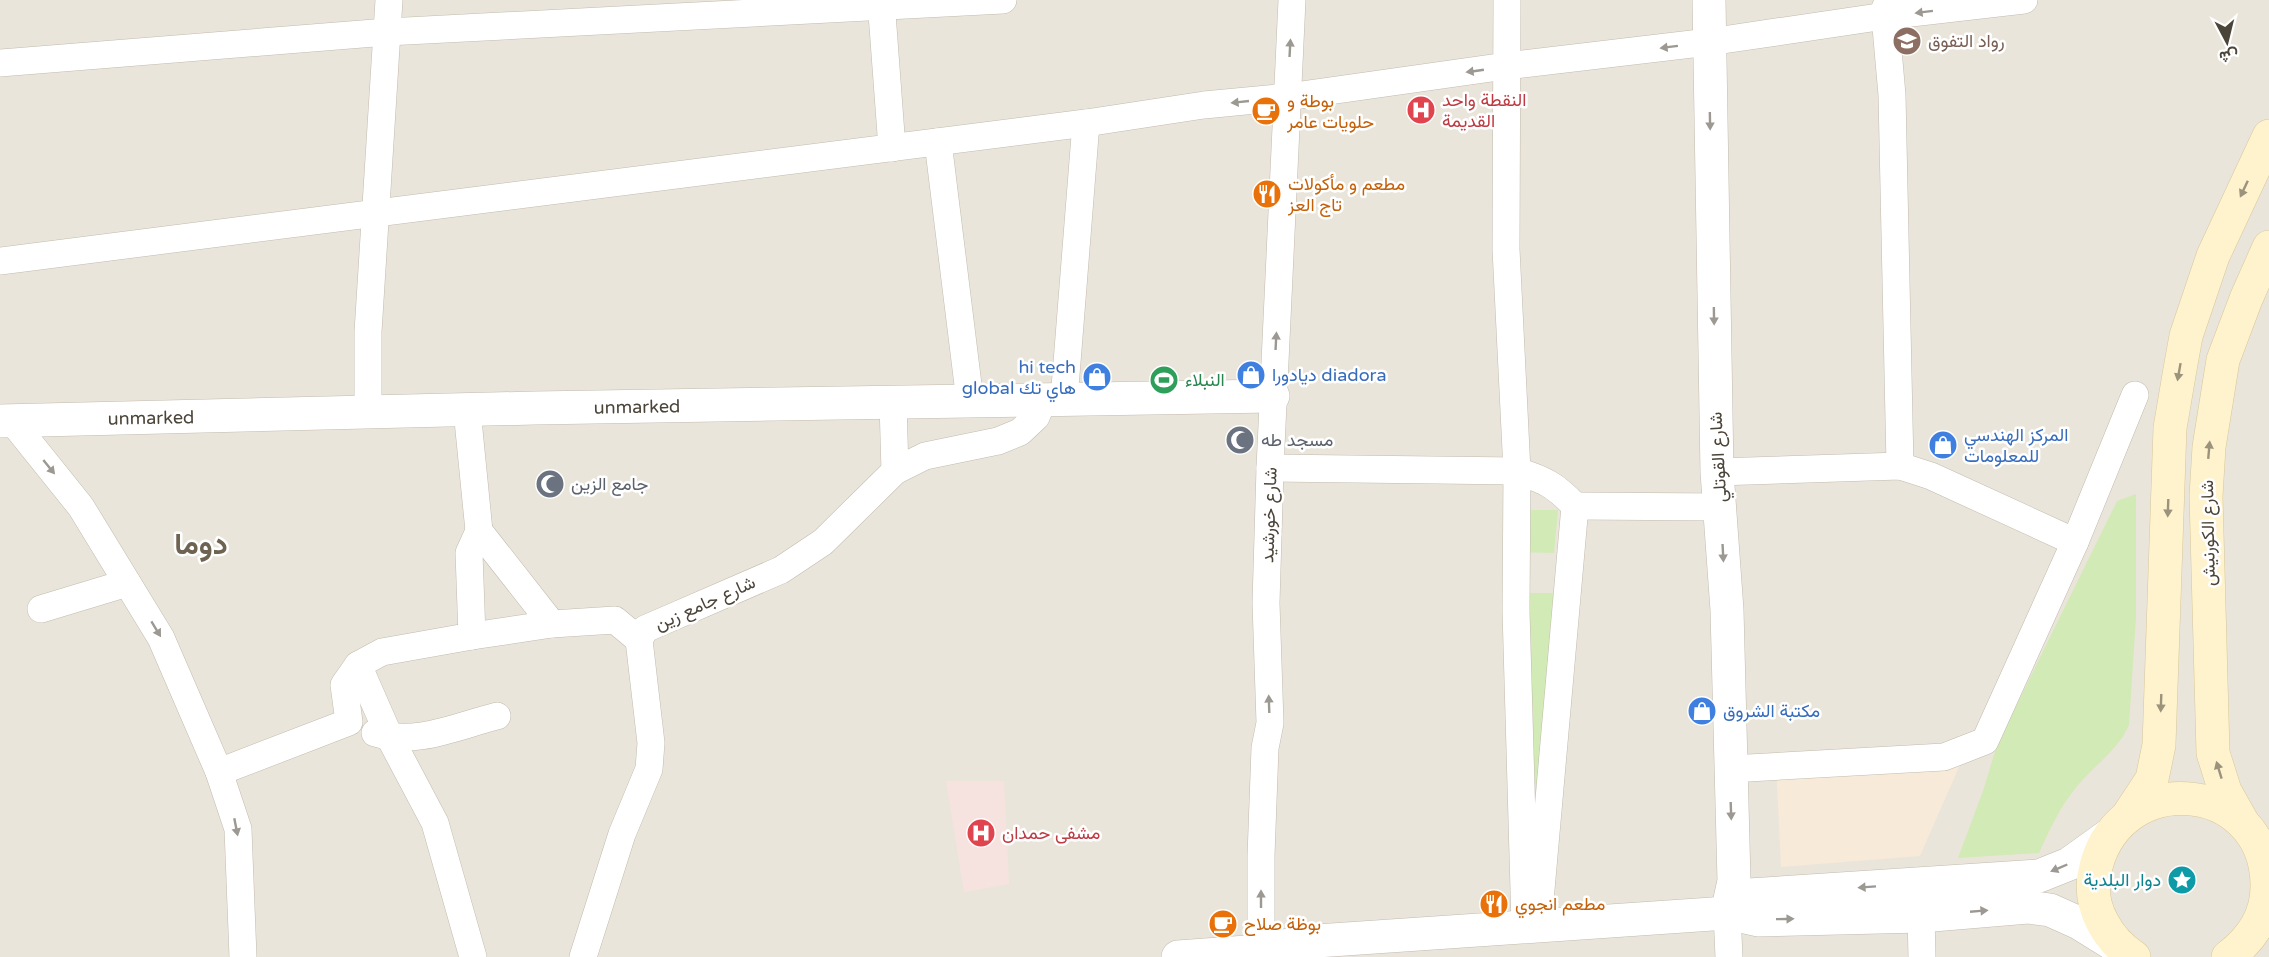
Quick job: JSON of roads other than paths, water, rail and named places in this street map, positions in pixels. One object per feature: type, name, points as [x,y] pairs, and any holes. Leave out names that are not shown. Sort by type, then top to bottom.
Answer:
[{"type":"main road","points":[[2128,954],[2106,930],[2096,907],[2093,882],[2097,858],[2152,779],[2159,745],[2170,428],[2186,336],[2200,291],[2213,256],[2269,136]]},
{"type":"main road","name":"شارع الكورنيش","points":[[2243,946],[2260,922],[2267,896],[2267,870],[2256,830],[2225,791],[2213,753],[2206,496],[2212,425],[2223,360],[2246,298],[2269,247]]},
{"type":"main road","points":[[2118,825],[2150,803],[2175,797],[2200,799],[2223,808],[2256,830]]},
{"type":"street","points":[[368,412],[368,332],[389,0]]},
{"type":"street","points":[[0,63],[387,33],[881,3],[1003,0]]},
{"type":"street","name":"شارع خورشيد","points":[[1261,954],[1261,856],[1265,748],[1270,723],[1266,603],[1270,468],[1292,0]]},
{"type":"street","points":[[1507,0],[1506,249],[1517,471],[1516,611],[1532,925]]},
{"type":"street","name":"شارع القوتلي","points":[[1709,0],[1717,472],[1727,610],[1734,881],[1727,913]]},
{"type":"street","points":[[0,261],[1086,123],[1204,105],[1287,97],[1506,66],[1709,42],[1889,8],[2024,0]]},
{"type":"street","points":[[881,3],[892,148]]},
{"type":"street","points":[[1889,8],[1900,466]]},
{"type":"street","points":[[1053,400],[1086,123]]},
{"type":"street","points":[[938,142],[970,402]]},
{"type":"street","points":[[1730,769],[1944,757],[1985,741],[2075,542],[2135,395]]},
{"type":"street","name":"unmarked","points":[[6,421],[467,410],[1273,396]]},
{"type":"street","name":"شارع جامع زين","points":[[584,957],[622,834],[649,769],[651,743],[639,640],[645,630],[781,570],[811,551],[895,471],[924,456],[998,441],[1020,432],[1053,400]]},
{"type":"street","points":[[893,403],[895,471]]},
{"type":"street","points":[[467,410],[479,531],[469,553],[472,636]]},
{"type":"street","points":[[6,421],[81,507],[161,638],[219,771],[238,829],[243,957]]},
{"type":"street","points":[[1717,472],[1900,466],[1931,476],[2075,542]]},
{"type":"street","points":[[1270,468],[1517,471],[1545,480],[1562,492],[1575,506],[1721,507]]},
{"type":"street","points":[[1532,925],[1575,506]]},
{"type":"street","points":[[479,531],[552,624]]},
{"type":"street","points":[[41,609],[127,583]]},
{"type":"street","points":[[349,722],[344,685],[358,666],[382,652],[552,624],[615,620],[639,640]]},
{"type":"street","points":[[358,666],[390,738],[435,823],[473,957]]},
{"type":"street","points":[[219,771],[349,722],[390,738],[431,736],[497,716]]},
{"type":"street","points":[[1727,913],[1749,895],[2039,876],[2069,864],[2118,825]]},
{"type":"street","points":[[1178,957],[1261,954],[1302,942],[1727,913],[1758,920],[1921,916],[2028,907],[2049,910],[2079,922],[2128,954]]},
{"type":"street","points":[[1727,913],[1729,957]]},
{"type":"street","points":[[1921,916],[1922,957]]},
{"type":"place","name":"رواد التفوق","points":[[1907,41]]},
{"type":"place","name":"النقطة واحد القديمة","points":[[1421,110]]},
{"type":"place","name":"بوطة و حلويات عامر","points":[[1266,111]]},
{"type":"place","name":"مطعم و مأكولات تاج العز","points":[[1267,194]]},
{"type":"place","name":"ديادورا diadora","points":[[1251,375]]},
{"type":"place","name":"hi tech global هاي تك","points":[[1097,377]]},
{"type":"place","name":"النبلاء","points":[[1164,380]]},
{"type":"place","name":"مسجد طه","points":[[1240,440]]},
{"type":"place","name":"المركز الهندسي للمعلومات","points":[[1943,445]]},
{"type":"place","name":"جامع الزين","points":[[550,484]]},
{"type":"place","name":"مكتبة الشروق","points":[[1702,711]]},
{"type":"place","name":"مشفى حمدان","points":[[981,833]]},
{"type":"place","name":"دوار البلدية","points":[[2182,880]]},
{"type":"place","name":"مطعم انجوي","points":[[1494,904]]},
{"type":"place","name":"بوظة صلاح","points":[[1223,924]]},
{"type":"district","name":"دوما","points":[[201,544]]}]
